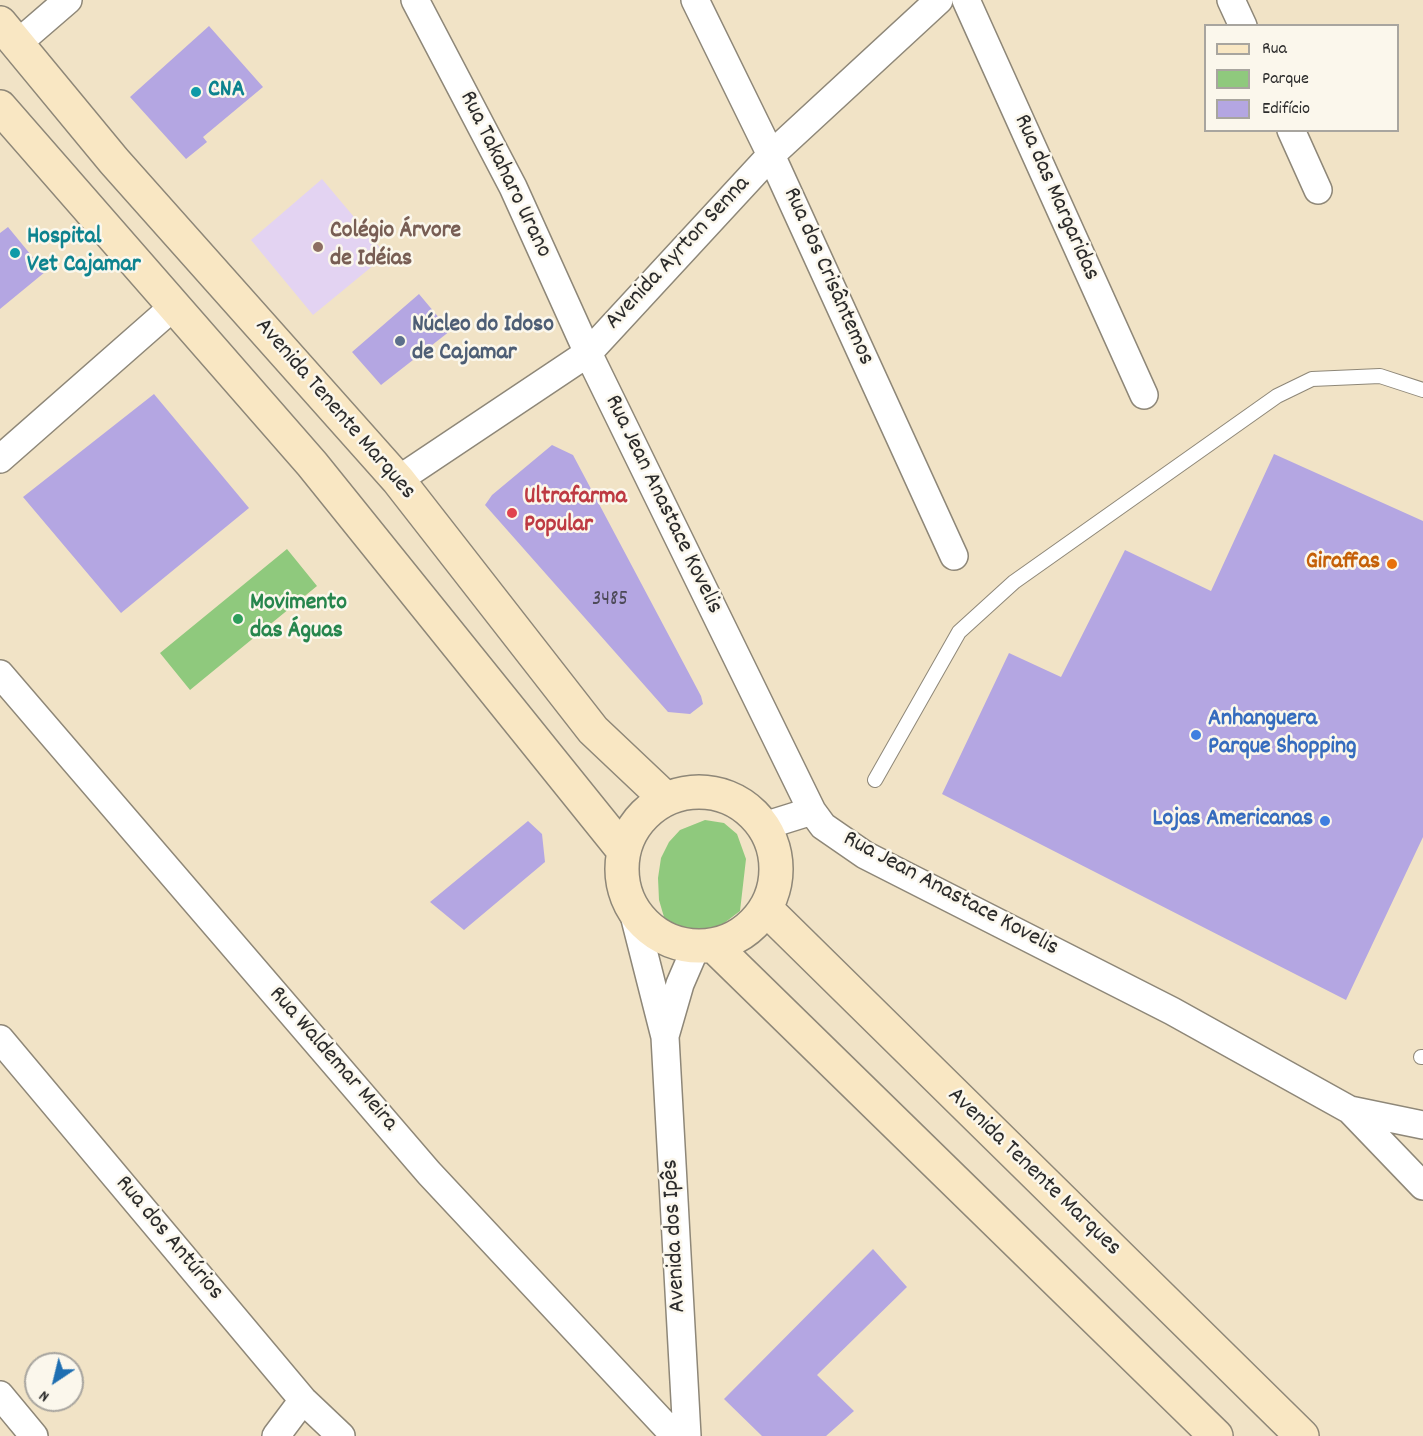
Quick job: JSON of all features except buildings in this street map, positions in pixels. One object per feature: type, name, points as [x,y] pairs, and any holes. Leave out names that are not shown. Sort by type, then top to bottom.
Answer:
[{"type":"main road","name":"Avenida Tenente Marques","points":[[9,33],[114,161],[398,480],[592,730],[666,799]]},
{"type":"main road","points":[[1,109],[19,113],[30,109],[36,100],[39,88],[39,70]]},
{"type":"main road","points":[[1,109],[312,464],[623,850]]},
{"type":"main road","points":[[64,181],[68,168],[74,160],[114,161]]},
{"type":"main road","points":[[687,792],[708,792],[730,798],[749,810],[764,826],[773,846],[777,867],[774,889],[766,909],[752,926],[735,938],[705,946],[677,943],[660,936],[645,925],[633,911],[622,882],[623,850],[632,829],[646,812],[666,799],[687,792]]},
{"type":"main road","name":"Avenida Tenente Marques","points":[[766,909],[1302,1436]]},
{"type":"main road","points":[[705,946],[1216,1436]]},
{"type":"street","points":[[9,33],[68,0]]},
{"type":"street","name":"Rua Takaharo Urano","points":[[415,0],[513,187],[588,353]]},
{"type":"street","name":"Rua dos Crisântemos","points":[[695,0],[771,155],[954,556]]},
{"type":"street","name":"Avenida Ayrton Senna","points":[[398,480],[588,353],[771,155],[939,0]]},
{"type":"street","name":"Rua das Margaridas","points":[[966,0],[1144,395]]},
{"type":"street","points":[[1231,0],[1242,24]]},
{"type":"street","points":[[1292,132],[1318,190]]},
{"type":"street","points":[[0,459],[173,307]]},
{"type":"street","name":"Rua Jean Anastace Kovelis","points":[[588,353],[812,811],[823,826],[865,855],[1172,1011],[1350,1110],[1423,1125]]},
{"type":"street","name":"Rua Waldemar Meira","points":[[0,674],[429,1173],[675,1436]]},
{"type":"street","points":[[764,826],[812,811]]},
{"type":"street","name":"Avenida dos Ipês","points":[[633,911],[665,1037],[687,1436]]},
{"type":"street","name":"Avenida dos Ipês","points":[[665,1037],[680,984],[705,946]]},
{"type":"street","name":"Rua dos Antúrios","points":[[0,1039],[303,1400],[340,1436]]},
{"type":"street","points":[[1350,1110],[1423,1186]]},
{"type":"street","points":[[0,1395],[34,1436]]},
{"type":"street","points":[[276,1436],[303,1400]]},
{"type":"lane","points":[[875,780],[960,632],[1014,582],[1277,396],[1312,380],[1380,376],[1423,390]]},
{"type":"shaded area","name":"Colégio Árvore de Idéias","points":[[322,179],[386,255],[313,315],[251,240]]},
{"type":"green space","name":"Movimento das Águas","points":[[287,549],[317,586],[190,690],[160,653]]},
{"type":"green space","points":[[705,820],[724,823],[737,834],[746,859],[740,911],[715,930],[690,933],[676,930],[664,917],[659,900],[658,878],[661,858],[669,842],[680,830]]},
{"type":"place","name":"CNA","points":[[196,92]]},
{"type":"place","name":"Colégio Árvore de Idéias","points":[[318,247]]},
{"type":"place","name":"Hospital Vet Cajamar","points":[[15,253]]},
{"type":"place","name":"Núcleo do Idoso de Cajamar","points":[[400,341]]},
{"type":"place","name":"Ultrafarma Popular","points":[[512,513]]},
{"type":"place","name":"Giraffas","points":[[1392,564]]},
{"type":"place","name":"Movimento das Águas","points":[[238,619]]},
{"type":"place","name":"Anhanguera Parque Shopping","points":[[1196,735]]},
{"type":"place","name":"Lojas Americanas","points":[[1325,821]]}]
